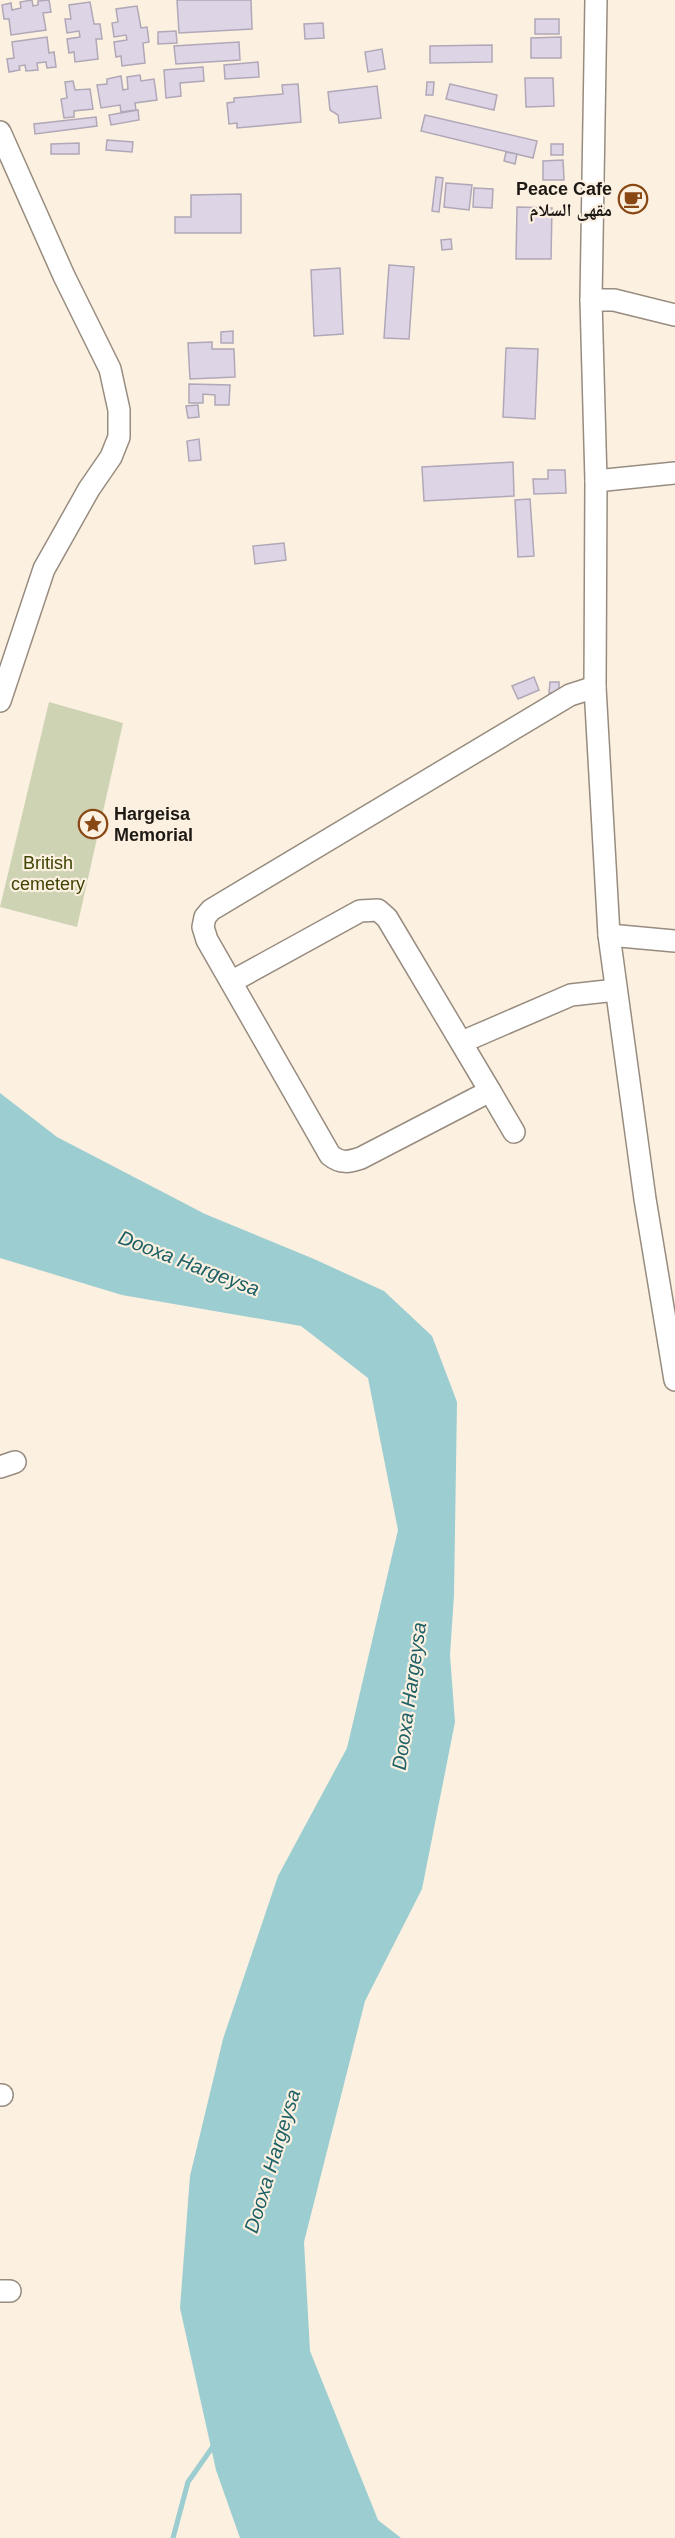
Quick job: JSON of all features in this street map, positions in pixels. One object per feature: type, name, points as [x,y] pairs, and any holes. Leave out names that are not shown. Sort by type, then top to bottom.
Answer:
[{"type":"street","points":[[596,0],[591,300],[596,481],[595,687],[609,935],[645,1199],[675,1380]]},
{"type":"street","points":[[0,132],[64,276],[110,369],[119,410],[119,437],[111,458],[89,489],[45,569],[0,701]]},
{"type":"street","points":[[591,300],[614,300],[675,315]]},
{"type":"street","points":[[596,481],[675,473]]},
{"type":"street","points":[[490,1091],[361,1158],[348,1162],[337,1161],[330,1155],[207,940],[203,927],[205,917],[211,910],[570,695],[595,687]]},
{"type":"street","points":[[231,982],[360,911],[378,910],[387,918],[514,1132]]},
{"type":"street","points":[[609,935],[675,941]]},
{"type":"street","points":[[462,1042],[571,995],[616,990]]},
{"type":"green space","name":"British cemetery","points":[[49,702],[123,723],[77,927],[0,907]]},
{"type":"water","name":"Dooxa Hargeysa","points":[[0,1093],[57,1137],[205,1214],[384,1291],[432,1336],[457,1402],[454,1595],[450,1655],[455,1722],[422,1889],[365,2001],[304,2242],[310,2351],[378,2520],[401,2538],[240,2538],[216,2470],[180,2308],[190,2176],[223,2039],[278,1876],[347,1748],[398,1530],[368,1378],[301,1326],[122,1295],[0,1258]]},
{"type":"building","points":[[32,0],[33,6],[38,5],[38,1],[49,0],[51,12],[43,13],[46,30],[11,35],[9,19],[4,19],[2,5],[11,3],[12,10],[21,8],[20,2]]},
{"type":"building","points":[[177,0],[251,0],[252,29],[179,33]]},
{"type":"building","points":[[90,2],[94,24],[100,24],[102,39],[96,39],[98,59],[75,62],[74,52],[69,53],[67,39],[80,37],[79,31],[67,33],[65,19],[71,19],[69,5]]},
{"type":"building","points":[[137,6],[141,28],[147,27],[149,42],[143,43],[145,63],[122,66],[121,56],[116,57],[114,42],[127,40],[126,35],[114,37],[112,23],[118,22],[116,9]]},
{"type":"building","points":[[535,19],[559,19],[559,34],[535,34]]},
{"type":"building","points":[[323,23],[324,38],[305,39],[304,24]]},
{"type":"building","points":[[176,31],[177,43],[158,44],[158,32]]},
{"type":"building","points":[[47,37],[49,53],[54,52],[56,67],[47,68],[46,62],[37,63],[38,70],[26,71],[25,65],[19,66],[20,70],[9,72],[7,59],[14,58],[12,42]]},
{"type":"building","points":[[561,37],[561,58],[531,58],[531,38]]},
{"type":"building","points":[[239,42],[240,60],[176,64],[174,46]]},
{"type":"building","points":[[492,45],[492,62],[430,63],[430,46]]},
{"type":"building","points":[[382,49],[385,69],[368,72],[365,52]]},
{"type":"building","points":[[258,62],[259,77],[225,79],[224,65]]},
{"type":"building","points":[[203,67],[204,81],[180,83],[181,96],[166,98],[164,70]]},
{"type":"building","points":[[140,75],[141,81],[154,79],[157,100],[135,103],[136,110],[121,112],[120,105],[101,108],[97,85],[107,84],[107,79],[121,76],[123,90],[128,89],[127,77]]},
{"type":"building","points":[[525,78],[553,78],[554,106],[526,107]]},
{"type":"building","points":[[73,81],[75,90],[90,89],[93,109],[74,111],[74,117],[64,118],[61,99],[67,98],[65,82]]},
{"type":"building","points":[[427,82],[434,82],[433,95],[426,95]]},
{"type":"building","points":[[298,84],[301,122],[237,128],[237,123],[229,124],[227,103],[234,102],[234,98],[283,94],[282,85]]},
{"type":"building","points":[[450,84],[497,95],[494,110],[446,99]]},
{"type":"building","points":[[377,86],[381,118],[339,123],[338,115],[330,110],[328,92]]},
{"type":"building","points":[[138,110],[139,120],[111,125],[109,115]]},
{"type":"building","points":[[425,115],[537,141],[533,158],[421,131]]},
{"type":"building","points":[[96,117],[97,126],[35,134],[34,124]]},
{"type":"building","points":[[107,140],[133,142],[132,152],[106,150]]},
{"type":"building","points":[[79,143],[79,154],[51,154],[51,144]]},
{"type":"building","points":[[551,144],[563,144],[563,155],[551,155]]},
{"type":"building","points":[[506,152],[517,154],[515,164],[504,161]]},
{"type":"building","points":[[563,160],[564,180],[543,180],[543,161]]},
{"type":"building","points":[[436,177],[443,178],[439,212],[432,211]]},
{"type":"building","points":[[446,183],[472,185],[469,210],[444,207]]},
{"type":"building","points":[[474,188],[493,189],[492,208],[473,207]]},
{"type":"building","points":[[241,194],[241,233],[175,233],[175,217],[191,217],[191,195]]},
{"type":"building","points":[[517,207],[552,208],[551,259],[516,259]]},
{"type":"building","points":[[451,239],[452,249],[442,250],[441,240]]},
{"type":"building","points":[[389,265],[414,267],[409,339],[384,338]]},
{"type":"building","points":[[340,268],[343,334],[314,336],[311,270]]},
{"type":"building","points":[[233,331],[233,343],[221,343],[221,332]]},
{"type":"building","points":[[212,342],[212,349],[234,349],[235,377],[190,379],[188,343]]},
{"type":"building","points":[[506,348],[538,349],[535,419],[503,417]]},
{"type":"building","points":[[189,384],[230,385],[229,405],[215,405],[215,395],[203,394],[203,403],[189,403]]},
{"type":"building","points":[[198,405],[199,417],[188,418],[186,406]]},
{"type":"building","points":[[199,439],[201,460],[189,461],[187,441]]},
{"type":"building","points":[[513,462],[514,496],[424,501],[422,467]]},
{"type":"building","points":[[548,470],[565,470],[566,493],[534,494],[533,479],[548,479]]},
{"type":"building","points":[[530,499],[534,556],[518,557],[515,500]]},
{"type":"building","points":[[284,543],[286,560],[255,564],[253,546]]},
{"type":"building","points":[[534,677],[539,690],[518,699],[512,686]]},
{"type":"building","points":[[550,682],[559,682],[559,693],[549,693]]},
{"type":"waterway","points":[[173,2538],[188,2482],[214,2445]]},
{"type":"place","name":"Peace Cafe مقهى السلام","points":[[633,199]]},
{"type":"place","name":"Hargeisa Memorial","points":[[93,824]]}]
